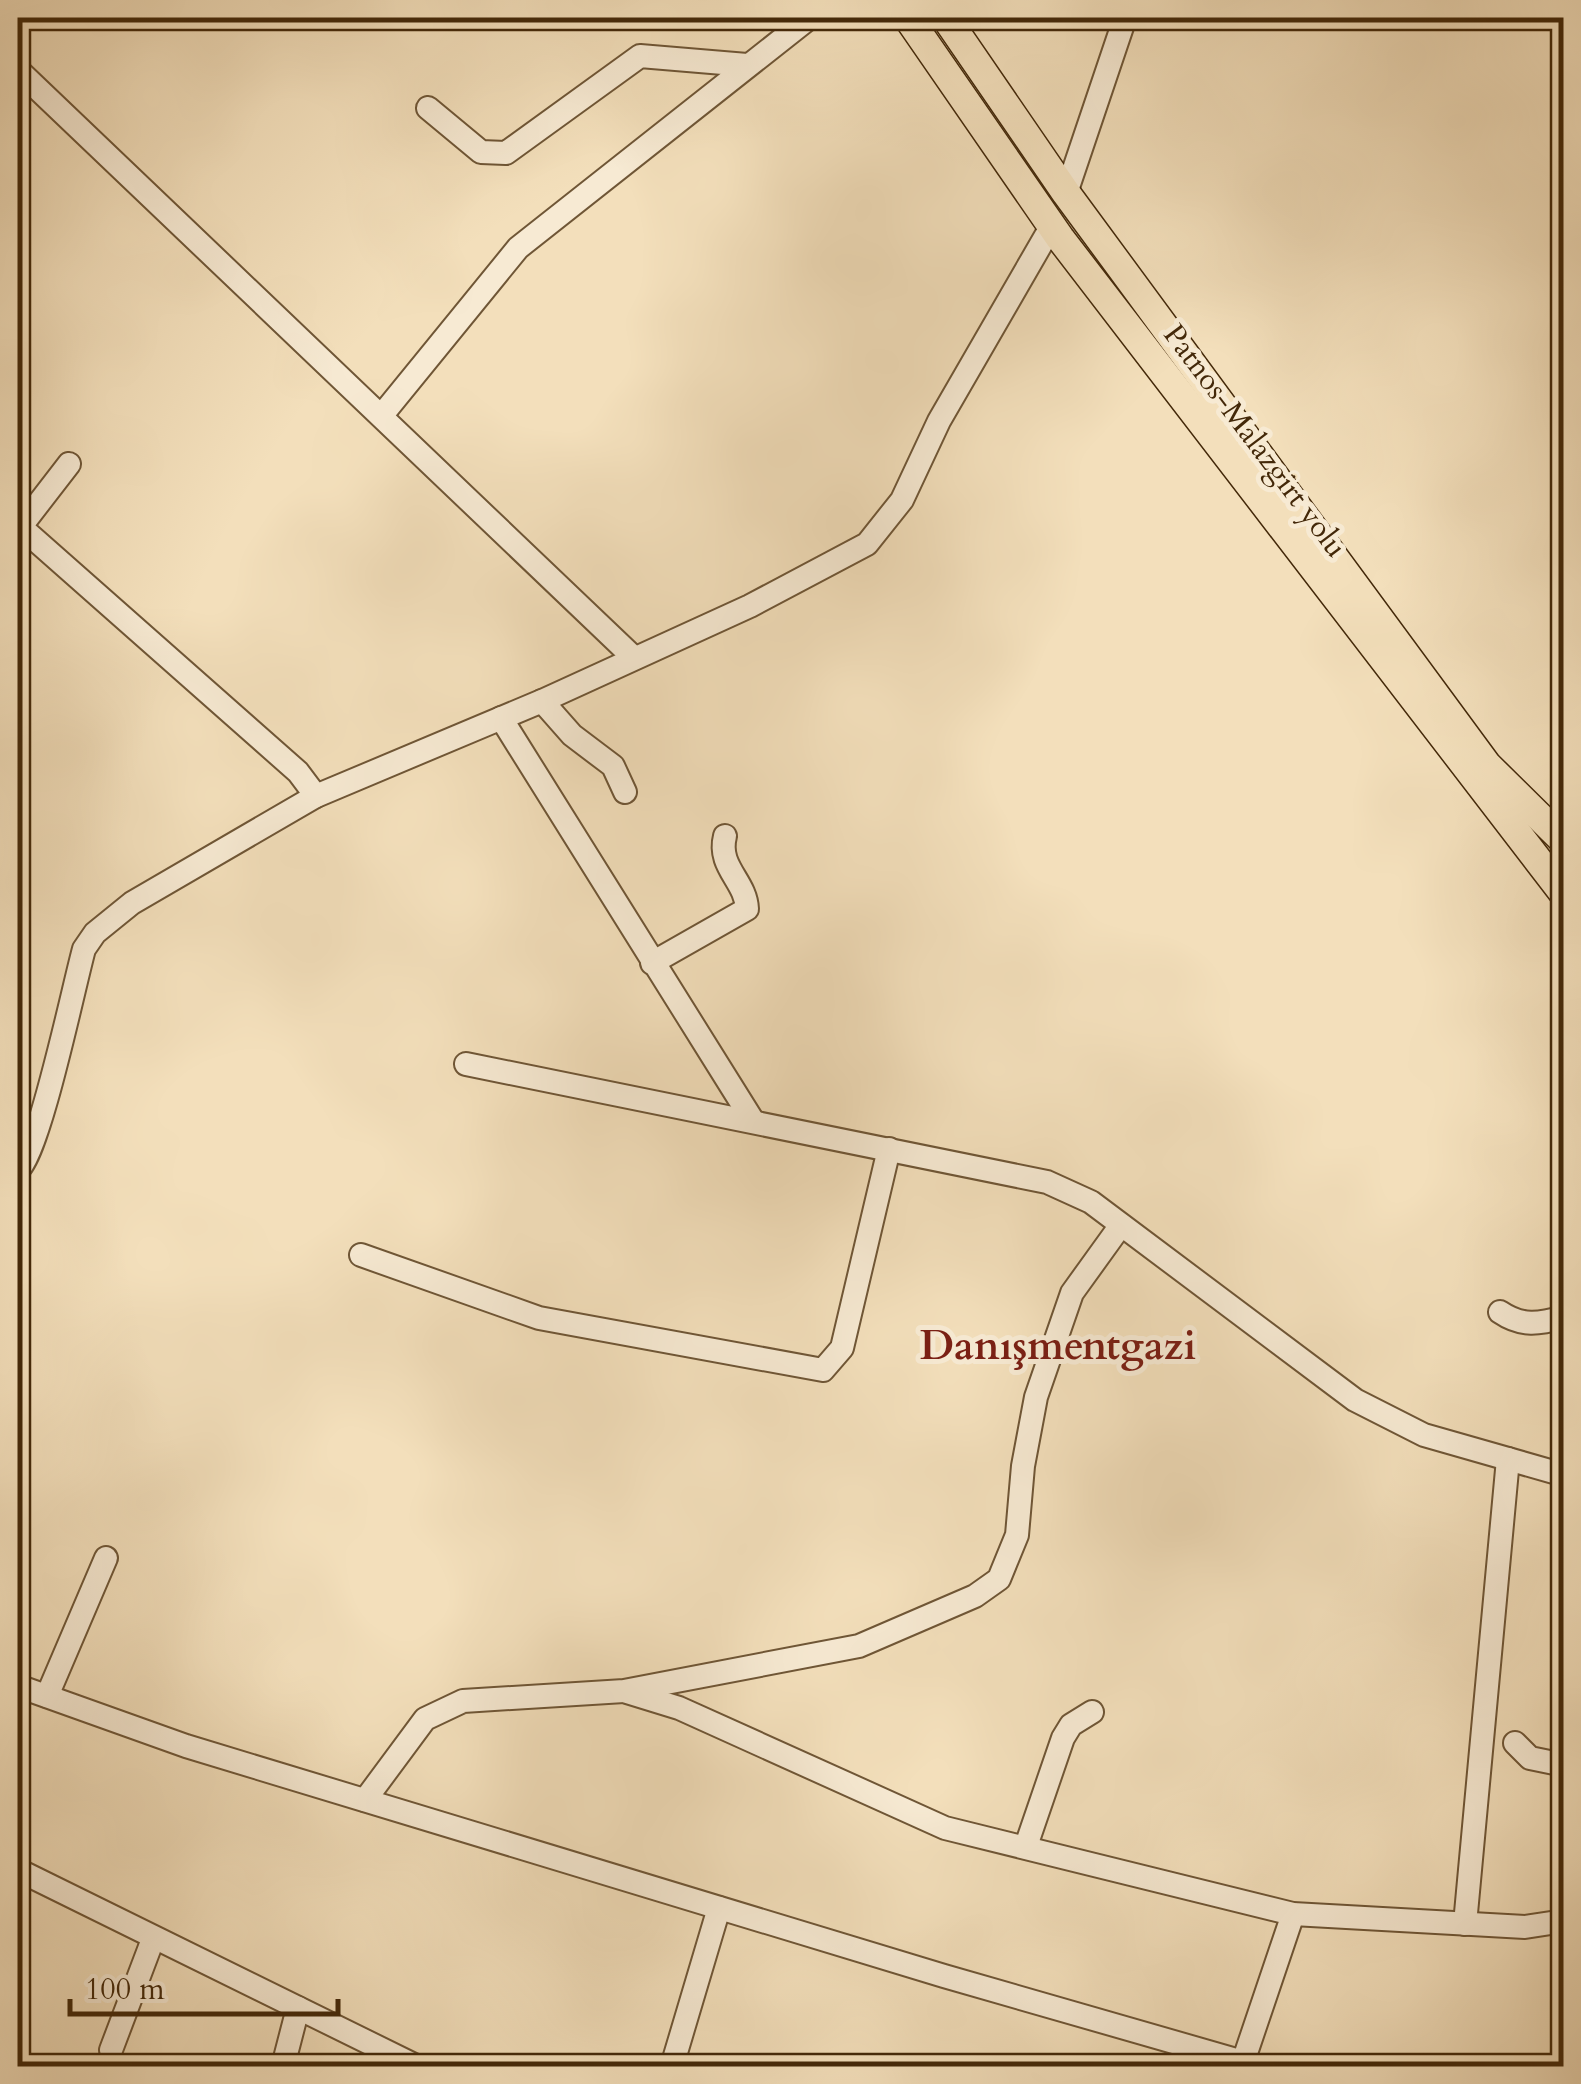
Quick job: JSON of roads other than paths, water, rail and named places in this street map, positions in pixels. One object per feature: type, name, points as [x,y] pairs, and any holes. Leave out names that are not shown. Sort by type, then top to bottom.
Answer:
[{"type":"main road","name":"Patnos-Malazgirt yolu","points":[[908,18],[1051,226],[1564,894]]},
{"type":"main road","points":[[946,18],[1066,193],[1487,765],[1564,841]]},
{"type":"street","points":[[382,415],[508,257],[809,18]]},
{"type":"street","points":[[1066,193],[1125,18]]},
{"type":"street","points":[[428,108],[481,152],[506,154],[640,56],[748,66]]},
{"type":"street","points":[[18,70],[632,656]]},
{"type":"street","points":[[18,1170],[24,1165],[38,1123],[84,949],[95,933],[132,903],[316,796],[542,701],[632,656],[750,606],[880,534],[1051,226]]},
{"type":"street","points":[[69,464],[25,521],[24,529],[298,772],[316,796]]},
{"type":"street","points":[[542,701],[572,735],[613,766],[625,792]]},
{"type":"street","points":[[501,718],[753,1122]]},
{"type":"street","points":[[652,963],[746,909],[746,897],[723,858],[725,836]]},
{"type":"street","points":[[466,1064],[1047,1182],[1091,1202],[1355,1400],[1424,1435],[1564,1475]]},
{"type":"street","points":[[361,1255],[539,1318],[823,1370],[842,1348],[889,1148]]},
{"type":"street","points":[[365,1800],[424,1719],[463,1701],[624,1691],[859,1646],[974,1596],[998,1580],[1017,1535],[1023,1466],[1048,1362],[1072,1293],[1122,1225]]},
{"type":"street","points":[[1500,1312],[1510,1319],[1538,1325],[1564,1317]]},
{"type":"street","points":[[1465,1924],[1508,1460]]},
{"type":"street","points":[[47,1696],[106,1558]]},
{"type":"street","points":[[18,1686],[186,1746],[1250,2064],[1293,1914]]},
{"type":"street","points":[[624,1691],[679,1708],[944,1828],[1293,1914],[1525,1927],[1564,1921]]},
{"type":"street","points":[[1026,1846],[1062,1738],[1071,1724],[1092,1712]]},
{"type":"street","points":[[1515,1743],[1530,1758],[1564,1765]]},
{"type":"street","points":[[18,1870],[416,2066]]},
{"type":"street","points":[[672,2066],[719,1908]]},
{"type":"street","points":[[111,2050],[153,1938]]},
{"type":"street","points":[[283,2066],[298,2008]]},
{"type":"district","name":"Danışmentgazi","points":[[1058,1346]]}]
